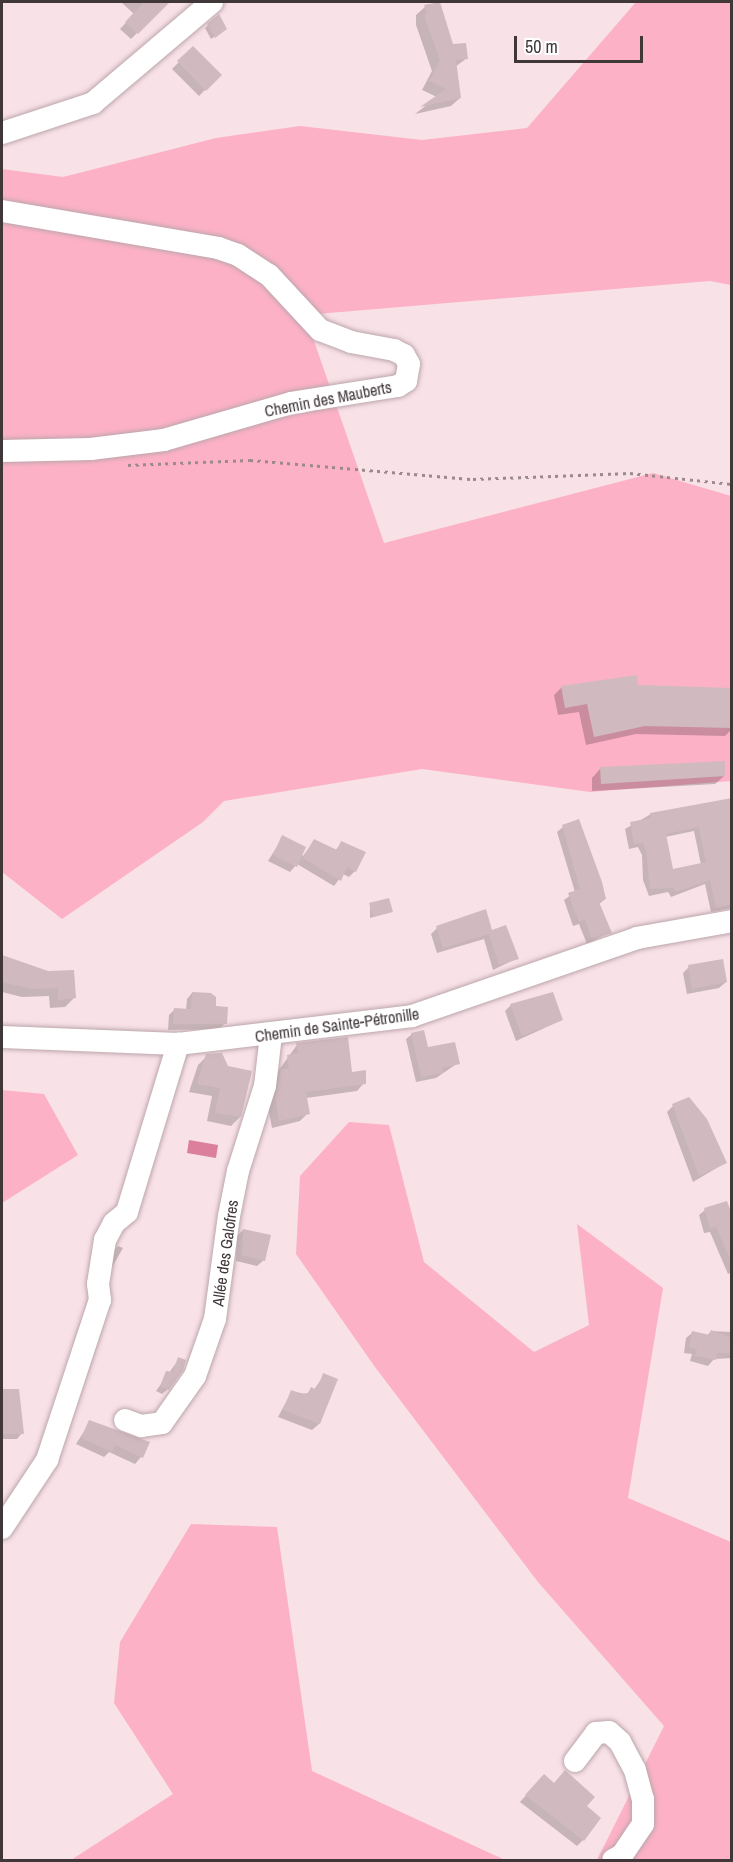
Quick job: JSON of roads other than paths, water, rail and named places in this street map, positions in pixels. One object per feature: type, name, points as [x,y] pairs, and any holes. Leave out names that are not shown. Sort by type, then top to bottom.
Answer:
[{"type":"street","points":[[2,134],[93,103],[212,2]]},
{"type":"street","name":"Chemin des Mauberts","points":[[2,211],[218,248],[238,255],[268,275],[320,330],[351,342],[404,355],[409,372],[398,387],[291,403],[164,440],[102,449],[2,451]]},
{"type":"street","name":"Chemin de Sainte-Pétronille","points":[[2,1037],[178,1044],[271,1035],[412,1016],[637,938],[732,921]]},
{"type":"street","name":"Allée des Galofres","points":[[125,1420],[141,1426],[162,1423],[195,1376],[216,1319],[229,1216],[238,1171],[265,1086],[271,1035]]},
{"type":"street","points":[[2,1528],[47,1460],[100,1300],[98,1284],[105,1240],[114,1223],[127,1212],[178,1044]]},
{"type":"street","points":[[575,1761],[596,1733],[609,1732],[620,1742],[635,1770],[642,1799],[643,1824],[622,1855],[613,1860]]}]
